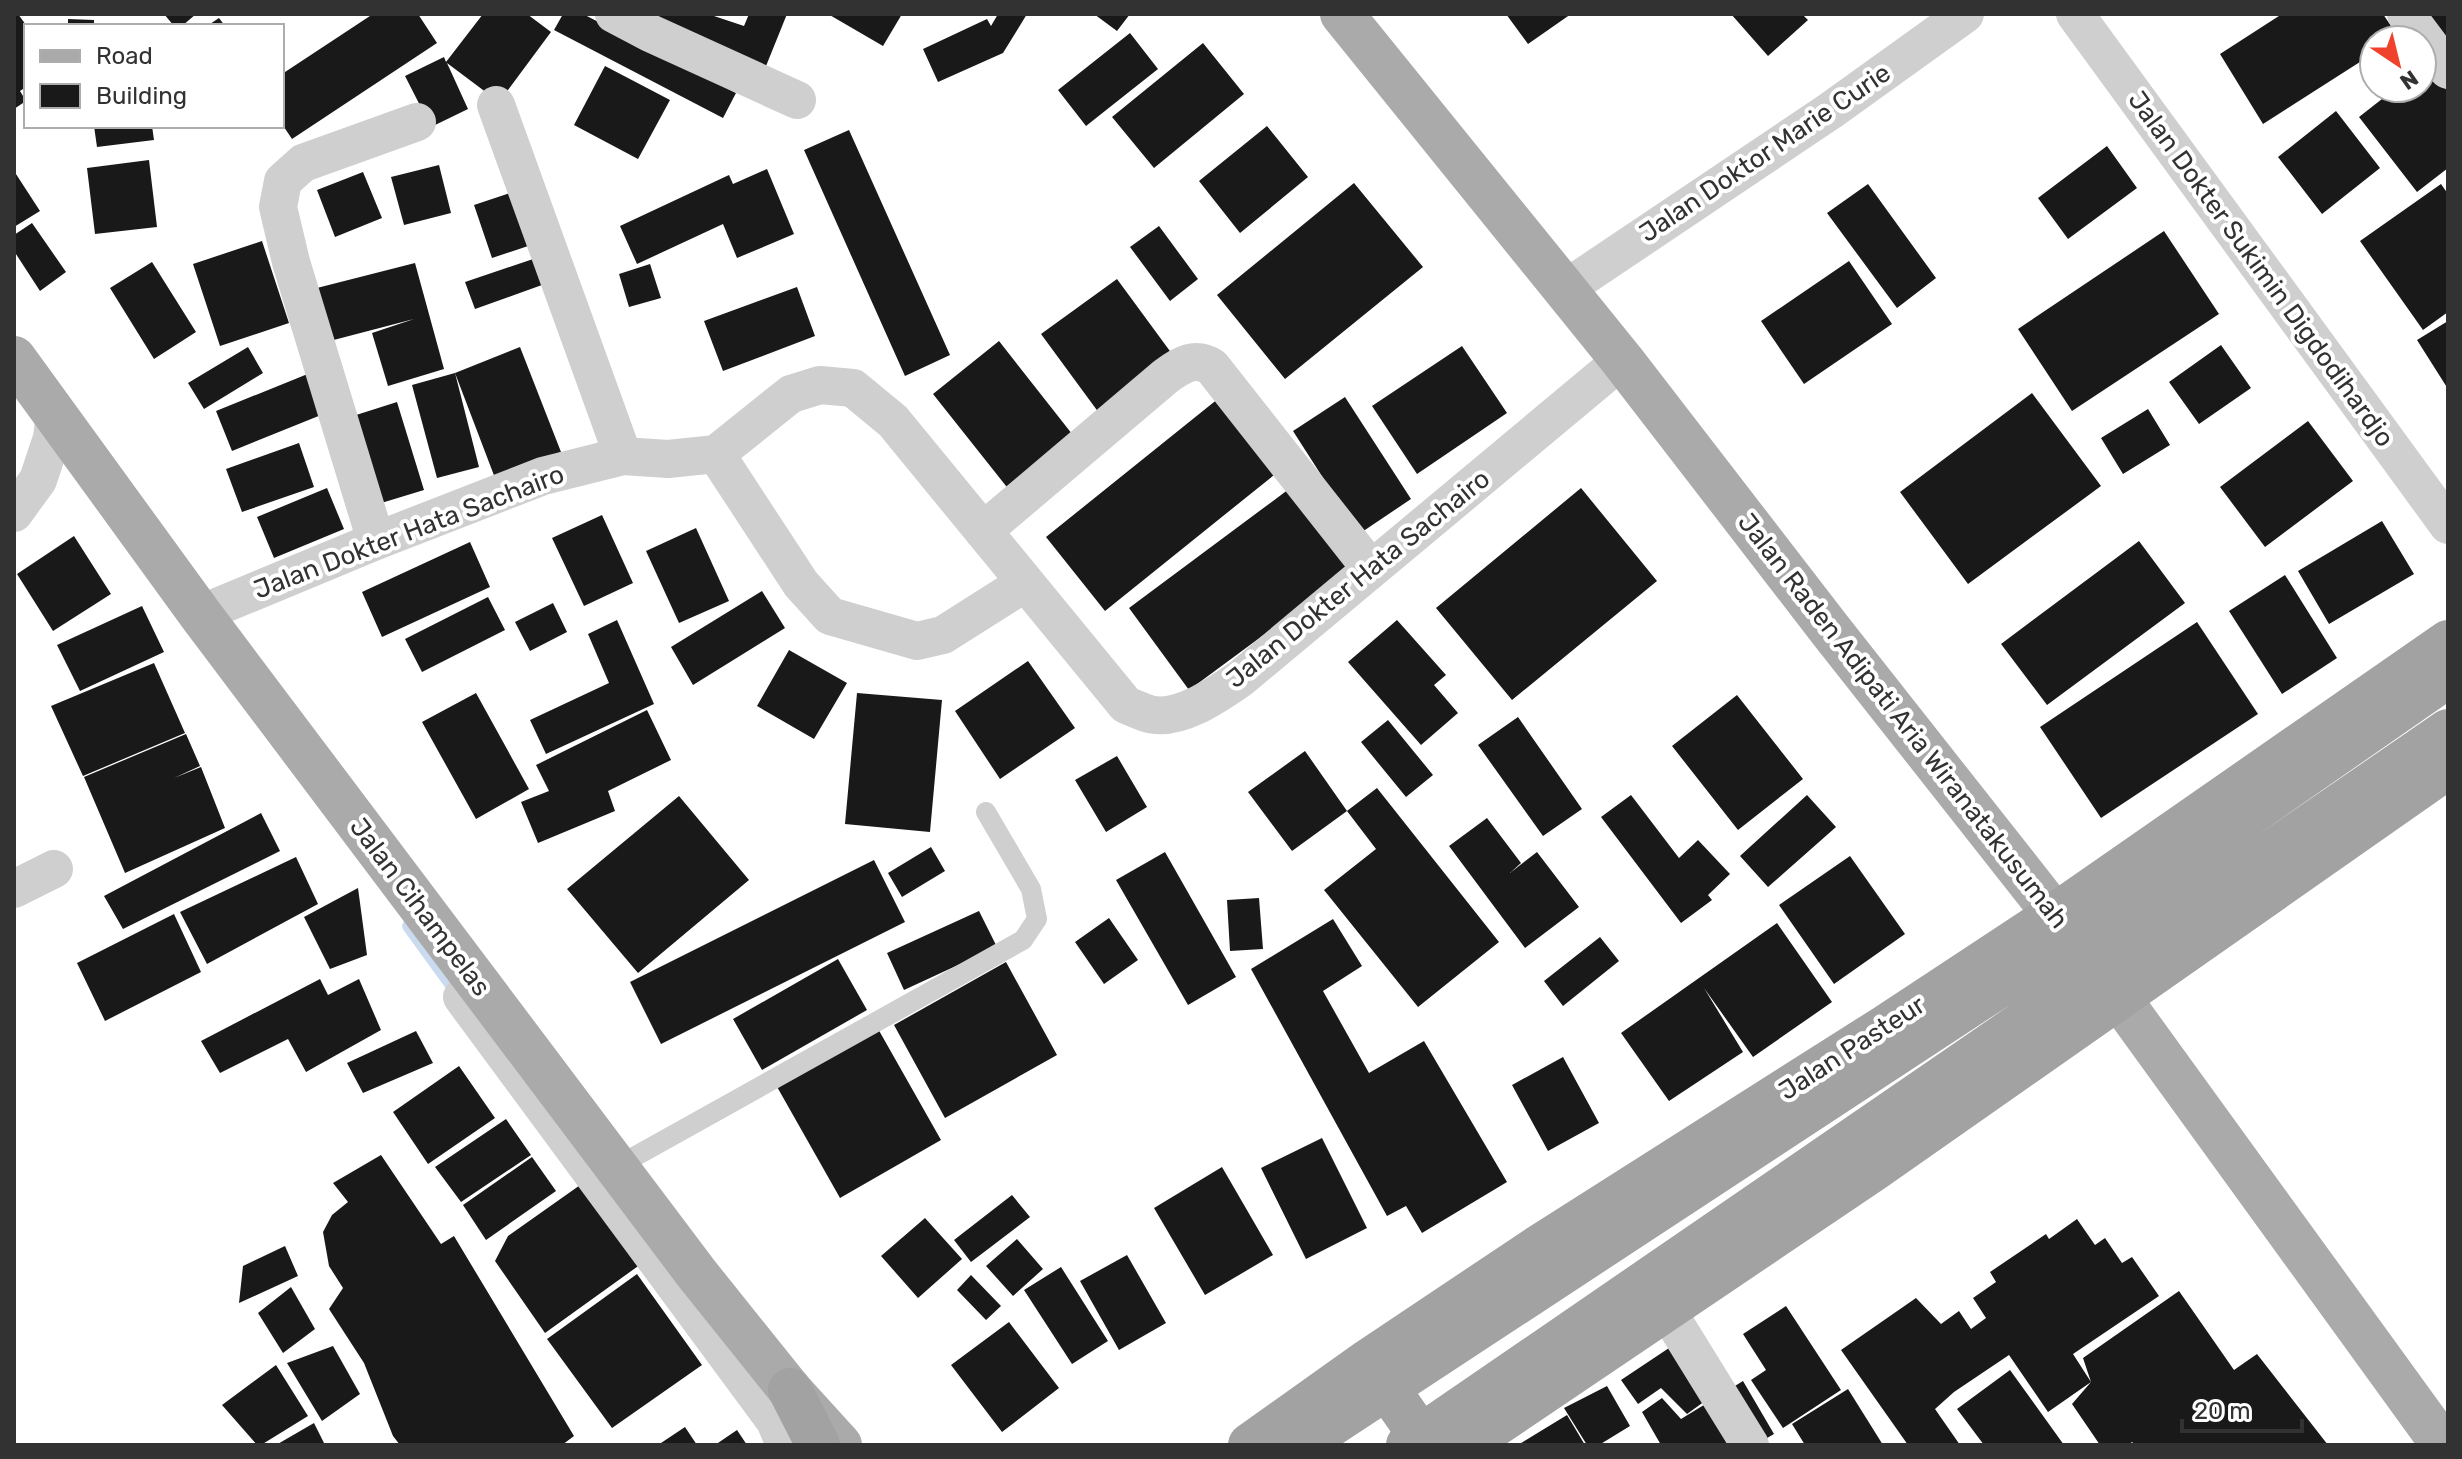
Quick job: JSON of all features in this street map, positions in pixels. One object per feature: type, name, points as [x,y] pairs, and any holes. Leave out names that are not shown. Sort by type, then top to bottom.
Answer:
[{"type":"highway","name":"Jalan Pasteur","points":[[1250,1445],[1368,1361],[1540,1246],[2055,915],[2448,642]]},
{"type":"highway","points":[[1300,1445],[2052,951],[2448,676]]},
{"type":"highway","points":[[1408,1445],[2448,731]]},
{"type":"highway","points":[[1465,1445],[1887,1160],[2448,767]]},
{"type":"highway","points":[[1368,1361],[1427,1445]]},
{"type":"highway","points":[[790,1390],[818,1445]]},
{"type":"main road","name":"Jalan Raden Adipati Aria Wiranatakusumah","points":[[1342,14],[1622,360],[2119,998],[2443,1445]]},
{"type":"main road","name":"Jalan Cihampelas","points":[[14,358],[52,432],[200,614],[697,1274],[790,1390],[840,1445]]},
{"type":"street","points":[[614,14],[797,100]]},
{"type":"street","name":"Jalan Doktor Marie Curie","points":[[1565,289],[1830,111],[1963,14]]},
{"type":"street","name":"Jalan Dokter Sukimin Digdodihardjo","points":[[2075,14],[2448,525]]},
{"type":"street","points":[[2406,14],[2448,70]]},
{"type":"street","points":[[496,105],[623,456]]},
{"type":"street","points":[[376,541],[291,262],[278,207],[283,181],[303,163],[417,122]]},
{"type":"street","name":"Jalan Dokter Hata Sachairo","points":[[200,614],[543,476],[623,456],[668,459],[716,454],[791,394],[820,385],[853,388],[893,421],[1126,705],[1152,715],[1180,712],[1210,699],[1241,678],[1622,360]]},
{"type":"street","points":[[983,531],[1180,365],[1203,361],[1212,367],[1371,569]]},
{"type":"street","points":[[14,513],[38,480],[52,432]]},
{"type":"street","points":[[716,454],[801,584],[830,616],[917,641],[943,635],[1025,583]]},
{"type":"street","points":[[305,782],[775,1421],[785,1445]]},
{"type":"street","points":[[14,889],[54,869]]},
{"type":"street","points":[[1666,1309],[1750,1445]]},
{"type":"lane","points":[[616,1167],[1023,940],[1037,919],[1031,889],[986,812]]},
{"type":"building","points":[[14,14],[18,14],[25,24],[24,88],[20,91],[24,102],[14,109]]},
{"type":"building","points":[[164,14],[196,14],[184,24],[172,24]]},
{"type":"building","points":[[373,14],[418,14],[437,43],[292,139],[284,127],[284,73]]},
{"type":"building","points":[[483,14],[527,14],[551,32],[499,102],[447,63],[468,109],[431,127],[405,76],[444,57],[446,62]]},
{"type":"building","points":[[563,14],[583,14],[736,93],[723,118],[554,30]]},
{"type":"building","points":[[646,14],[708,14],[744,26],[749,14],[787,14],[764,71]]},
{"type":"building","points":[[828,14],[902,14],[883,46]]},
{"type":"building","points":[[998,14],[1027,14],[1003,53],[938,82],[923,49],[987,19],[991,26]]},
{"type":"building","points":[[1094,14],[1130,14],[1117,31]]},
{"type":"building","points":[[1506,14],[1571,14],[1528,44]]},
{"type":"building","points":[[1731,14],[1802,14],[1808,20],[1768,56]]},
{"type":"building","points":[[2282,14],[2383,14],[2390,24],[2358,24],[2358,63],[2263,124],[2220,54]]},
{"type":"building","points":[[2419,14],[2448,14],[2448,54],[2438,40],[2438,24],[2426,24]]},
{"type":"building","points":[[219,18],[224,24],[210,24]]},
{"type":"building","points":[[68,19],[94,20],[94,24],[68,24]]},
{"type":"building","points":[[1130,33],[1158,69],[1086,126],[1058,90]]},
{"type":"building","points":[[1203,43],[1244,94],[1154,168],[1112,117]]},
{"type":"building","points":[[605,66],[670,100],[638,159],[574,125]]},
{"type":"building","points":[[2438,79],[2448,92],[2448,168],[2417,192],[2359,117],[2376,104],[2438,104]]},
{"type":"building","points":[[2336,111],[2380,168],[2322,214],[2278,157]]},
{"type":"building","points":[[1267,126],[1308,177],[1240,233],[1199,181]]},
{"type":"building","points":[[94,128],[152,128],[154,140],[97,147]]},
{"type":"building","points":[[849,130],[950,355],[905,376],[804,150]]},
{"type":"building","points":[[2107,146],[2137,188],[2068,239],[2038,198]]},
{"type":"building","points":[[149,160],[157,227],[95,234],[87,168]]},
{"type":"building","points":[[439,165],[451,213],[404,225],[391,177]]},
{"type":"building","points":[[767,169],[794,234],[737,258],[723,224],[637,264],[620,226],[729,175],[733,184]]},
{"type":"building","points":[[14,171],[40,211],[14,227]]},
{"type":"building","points":[[363,172],[382,218],[335,237],[317,190]]},
{"type":"building","points":[[1354,183],[1423,267],[1285,379],[1217,295]]},
{"type":"building","points":[[1868,184],[1936,278],[1897,308],[1827,213]]},
{"type":"building","points":[[2441,184],[2448,194],[2448,312],[2423,330],[2360,241]]},
{"type":"building","points":[[519,190],[537,243],[492,258],[474,205]]},
{"type":"building","points":[[32,223],[66,272],[40,291],[14,251],[14,235]]},
{"type":"building","points":[[1159,226],[1198,279],[1170,301],[1130,247]]},
{"type":"building","points":[[2164,231],[2219,314],[2072,411],[2018,329]]},
{"type":"building","points":[[262,241],[289,323],[220,346],[193,264]]},
{"type":"building","points":[[545,255],[553,281],[475,309],[465,282]]},
{"type":"building","points":[[1849,261],[1892,324],[1804,384],[1761,321]]},
{"type":"building","points":[[152,262],[196,332],[154,359],[110,288]]},
{"type":"building","points":[[415,263],[444,369],[388,386],[372,333],[414,319],[326,342],[313,289]]},
{"type":"building","points":[[650,264],[661,298],[629,307],[619,274]]},
{"type":"building","points":[[1117,279],[1175,358],[1099,413],[1041,334]]},
{"type":"building","points":[[797,287],[815,336],[723,371],[704,321]]},
{"type":"building","points":[[2448,321],[2448,389],[2417,340]]},
{"type":"building","points":[[999,341],[1076,439],[1010,491],[933,394]]},
{"type":"building","points":[[2221,345],[2251,388],[2199,424],[2169,382]]},
{"type":"building","points":[[1462,346],[1507,413],[1417,474],[1372,406]]},
{"type":"building","points":[[248,347],[263,373],[204,409],[188,383]]},
{"type":"building","points":[[520,347],[561,452],[495,478],[455,373]]},
{"type":"building","points":[[315,371],[331,411],[232,451],[216,411]]},
{"type":"building","points":[[455,373],[479,467],[437,478],[412,385]]},
{"type":"building","points":[[2032,393],[2101,486],[1968,584],[1900,492]]},
{"type":"building","points":[[1345,397],[1411,499],[1359,534],[1293,431]]},
{"type":"building","points":[[1219,398],[1279,471],[1105,611],[1046,537]]},
{"type":"building","points":[[397,402],[424,490],[378,504],[353,416]]},
{"type":"building","points":[[2148,409],[2170,445],[2123,474],[2101,438]]},
{"type":"building","points":[[2308,421],[2353,481],[2265,547],[2220,487]]},
{"type":"building","points":[[299,443],[314,487],[242,512],[226,469]]},
{"type":"building","points":[[327,488],[344,529],[274,558],[257,517]]},
{"type":"building","points":[[1581,488],[1657,581],[1512,700],[1436,608]]},
{"type":"building","points":[[1289,489],[1350,571],[1189,690],[1129,608]]},
{"type":"building","points":[[602,515],[633,583],[584,606],[552,538]]},
{"type":"building","points":[[2382,521],[2414,574],[2329,624],[2298,571]]},
{"type":"building","points":[[696,528],[729,601],[679,623],[646,551]]},
{"type":"building","points":[[74,536],[111,594],[53,631],[17,574]]},
{"type":"building","points":[[2139,541],[2185,603],[2047,705],[2001,644]]},
{"type":"building","points":[[470,542],[490,587],[382,637],[362,592]]},
{"type":"building","points":[[2285,575],[2337,658],[2282,694],[2229,611]]},
{"type":"building","points":[[762,591],[785,628],[693,685],[671,647]]},
{"type":"building","points":[[488,597],[505,630],[422,672],[405,639]]},
{"type":"building","points":[[553,603],[567,632],[530,651],[515,622]]},
{"type":"building","points":[[142,606],[164,652],[80,691],[57,645]]},
{"type":"building","points":[[617,620],[654,704],[546,754],[530,720],[609,683],[588,634]]},
{"type":"building","points":[[1397,620],[1446,675],[1434,685],[1458,713],[1421,745],[1348,662]]},
{"type":"building","points":[[2197,622],[2258,714],[2101,818],[2040,727]]},
{"type":"building","points":[[789,650],[847,683],[814,739],[757,706]]},
{"type":"building","points":[[1028,661],[1075,728],[1000,779],[955,711]]},
{"type":"building","points":[[154,663],[185,733],[83,776],[51,706]]},
{"type":"building","points":[[476,693],[529,789],[476,819],[422,722]]},
{"type":"building","points":[[857,693],[942,700],[930,832],[845,824]]},
{"type":"building","points":[[1737,695],[1803,779],[1738,830],[1672,746]]},
{"type":"building","points":[[647,710],[671,760],[608,791],[615,811],[538,843],[521,802],[549,791],[536,765]]},
{"type":"building","points":[[1518,717],[1582,809],[1543,836],[1478,745]]},
{"type":"building","points":[[1388,720],[1433,775],[1406,797],[1361,742]]},
{"type":"building","points":[[186,734],[200,766],[174,778],[201,767],[225,828],[125,873],[84,777]]},
{"type":"building","points":[[1305,751],[1347,811],[1292,851],[1248,792]]},
{"type":"building","points":[[1117,756],[1147,807],[1106,832],[1075,780]]},
{"type":"building","points":[[1377,788],[1499,942],[1418,1007],[1324,890],[1376,849],[1347,811]]},
{"type":"building","points":[[1631,795],[1679,858],[1698,840],[1730,874],[1708,895],[1712,900],[1681,923],[1601,817]]},
{"type":"building","points":[[1807,795],[1836,827],[1768,887],[1740,856]]},
{"type":"building","points":[[679,796],[749,880],[638,973],[567,889]]},
{"type":"building","points":[[261,813],[280,851],[123,929],[104,896]]},
{"type":"building","points":[[1487,818],[1521,863],[1510,873],[1537,852],[1579,907],[1525,948],[1449,846]]},
{"type":"building","points":[[931,847],[945,871],[902,897],[888,873]]},
{"type":"building","points":[[1165,852],[1236,977],[1188,1005],[1116,880]]},
{"type":"building","points":[[1850,856],[1905,934],[1834,984],[1779,905]]},
{"type":"building","points":[[296,857],[318,904],[207,964],[180,912]]},
{"type":"building","points":[[874,860],[905,922],[661,1044],[630,982]]},
{"type":"building","points":[[358,888],[367,955],[330,969],[304,917]]},
{"type":"building","points":[[1259,898],[1263,949],[1230,951],[1227,900]]},
{"type":"building","points":[[979,911],[997,947],[904,990],[887,953]]},
{"type":"building","points":[[174,914],[201,972],[105,1021],[77,963]]},
{"type":"building","points":[[1109,918],[1138,960],[1104,984],[1075,942]]},
{"type":"building","points":[[1333,919],[1362,966],[1323,991],[1369,1073],[1424,1041],[1507,1182],[1422,1233],[1406,1206],[1387,1216],[1251,969]]},
{"type":"building","points":[[1777,923],[1832,1002],[1753,1057],[1704,988],[1743,1052],[1669,1101],[1621,1033]]},
{"type":"building","points":[[1600,937],[1619,961],[1563,1006],[1544,981]]},
{"type":"building","points":[[838,959],[867,1010],[762,1070],[733,1019]]},
{"type":"building","points":[[1006,962],[1057,1055],[945,1118],[894,1025]]},
{"type":"building","points":[[320,979],[328,995],[359,979],[381,1030],[306,1072],[288,1039],[220,1073],[201,1041]]},
{"type":"building","points":[[877,1027],[941,1140],[840,1198],[776,1085]]},
{"type":"building","points":[[416,1031],[433,1063],[363,1093],[347,1063]]},
{"type":"building","points":[[1563,1057],[1599,1123],[1548,1151],[1512,1085]]},
{"type":"building","points":[[459,1066],[495,1118],[428,1164],[393,1112]]},
{"type":"building","points":[[506,1119],[531,1155],[461,1202],[435,1167]]},
{"type":"building","points":[[1322,1138],[1367,1228],[1306,1259],[1261,1168]]},
{"type":"building","points":[[381,1155],[441,1244],[454,1236],[574,1436],[562,1445],[400,1445],[393,1436],[364,1363],[329,1309],[343,1288],[329,1266],[323,1232],[332,1215],[348,1202],[333,1183]]},
{"type":"building","points":[[532,1157],[556,1191],[486,1240],[463,1205]]},
{"type":"building","points":[[1222,1167],[1273,1255],[1205,1295],[1154,1208]]},
{"type":"building","points":[[583,1183],[641,1264],[545,1333],[495,1261],[508,1236]]},
{"type":"building","points":[[1012,1195],[1030,1217],[971,1262],[954,1240]]},
{"type":"building","points":[[925,1218],[962,1259],[918,1298],[881,1256]]},
{"type":"building","points":[[2077,1219],[2095,1245],[2105,1238],[2122,1263],[2132,1257],[2159,1296],[2073,1354],[2091,1382],[2048,1412],[2009,1355],[1954,1392],[1935,1409],[1960,1445],[1908,1445],[1841,1350],[1916,1298],[1941,1324],[1959,1311],[1971,1329],[1986,1318],[1973,1298],[1996,1282],[1990,1272],[2046,1234],[2049,1239]]},
{"type":"building","points":[[1017,1239],[1043,1269],[1013,1296],[986,1266]]},
{"type":"building","points":[[285,1246],[298,1276],[239,1303],[243,1266]]},
{"type":"building","points":[[1127,1255],[1166,1323],[1119,1350],[1080,1281]]},
{"type":"building","points":[[1061,1267],[1108,1341],[1072,1364],[1024,1290]]},
{"type":"building","points":[[637,1274],[702,1365],[612,1428],[547,1339]]},
{"type":"building","points":[[971,1275],[1001,1306],[986,1320],[957,1290]]},
{"type":"building","points":[[291,1287],[315,1329],[283,1353],[258,1313]]},
{"type":"building","points":[[2179,1291],[2234,1370],[2257,1354],[2328,1445],[2135,1445],[2132,1442],[2128,1445],[2100,1445],[2072,1404],[2091,1382],[2083,1358]]},
{"type":"building","points":[[1786,1306],[1841,1390],[1783,1428],[1751,1380],[1766,1370],[1743,1334]]},
{"type":"building","points":[[1009,1322],[1059,1388],[1002,1432],[951,1365]]},
{"type":"building","points":[[1690,1334],[1712,1396],[1687,1414],[1661,1388],[1638,1404],[1621,1380]]},
{"type":"building","points":[[333,1346],[360,1394],[322,1421],[287,1363]]},
{"type":"building","points":[[276,1365],[308,1416],[257,1445],[222,1405]]},
{"type":"building","points":[[2010,1370],[2064,1445],[1984,1445],[1957,1409]]},
{"type":"building","points":[[1743,1381],[1774,1434],[1755,1445],[1661,1445],[1642,1412],[1662,1398],[1681,1419]]},
{"type":"building","points":[[1607,1386],[1630,1426],[1599,1445],[1587,1445],[1564,1408]]},
{"type":"building","points":[[1848,1389],[1883,1445],[1805,1445],[1792,1424]]},
{"type":"building","points":[[1567,1415],[1585,1445],[1518,1445]]},
{"type":"building","points":[[314,1423],[325,1445],[276,1445]]},
{"type":"building","points":[[685,1427],[697,1445],[658,1445]]},
{"type":"building","points":[[737,1430],[747,1445],[715,1445]]},
{"type":"waterway","points":[[408,926],[458,995]]}]
